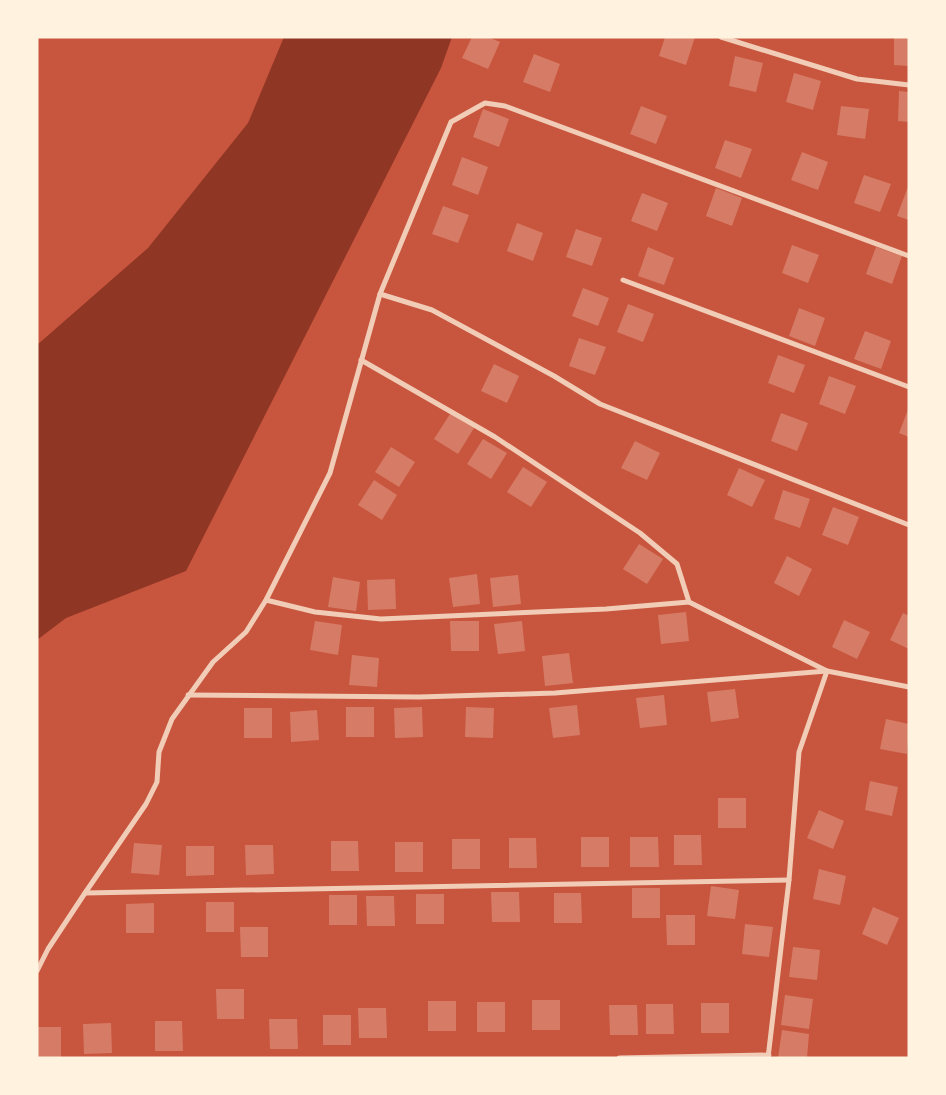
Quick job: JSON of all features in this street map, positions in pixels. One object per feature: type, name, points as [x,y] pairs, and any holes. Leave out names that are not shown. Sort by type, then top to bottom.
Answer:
[{"type":"lane","points":[[721,37],[857,79],[909,85]]},
{"type":"lane","points":[[37,971],[48,949],[146,804],[157,782],[159,752],[172,719],[213,662],[247,632],[266,600],[330,472],[380,294],[451,122],[485,103],[505,106],[909,256]]},
{"type":"lane","points":[[623,279],[909,387]]},
{"type":"lane","points":[[380,294],[432,310],[600,404],[909,525]]},
{"type":"lane","points":[[361,360],[495,437],[640,533],[677,564],[689,602]]},
{"type":"lane","points":[[266,600],[315,612],[381,619],[606,609],[689,602],[827,671],[909,687]]},
{"type":"lane","points":[[188,695],[419,697],[555,693],[827,671]]},
{"type":"lane","points":[[619,1058],[768,1056],[789,880],[799,752],[827,671]]},
{"type":"lane","points":[[85,893],[789,880]]},
{"type":"shaded area","points":[[284,37],[452,37],[441,68],[186,571],[66,618],[37,640],[37,345],[148,248],[248,123]]},
{"type":"building","points":[[472,37],[488,37],[500,42],[488,69],[462,58]]},
{"type":"building","points":[[665,37],[695,37],[686,65],[659,56]]},
{"type":"building","points":[[894,37],[909,37],[909,66],[894,65]]},
{"type":"building","points":[[534,54],[560,64],[550,92],[523,82]]},
{"type":"building","points":[[735,56],[763,63],[756,92],[729,86]]},
{"type":"building","points":[[794,73],[821,81],[813,110],[786,102]]},
{"type":"building","points":[[899,91],[909,92],[909,122],[898,121]]},
{"type":"building","points":[[641,106],[667,116],[656,144],[630,134]]},
{"type":"building","points":[[841,106],[869,109],[865,139],[837,135]]},
{"type":"building","points":[[483,109],[509,119],[499,147],[473,137]]},
{"type":"building","points":[[725,140],[752,149],[741,178],[715,168]]},
{"type":"building","points":[[802,152],[828,162],[818,190],[791,180]]},
{"type":"building","points":[[462,157],[488,167],[478,195],[452,185]]},
{"type":"building","points":[[864,175],[891,184],[880,212],[854,203]]},
{"type":"building","points":[[909,184],[909,220],[897,216]]},
{"type":"building","points":[[716,188],[742,198],[732,226],[706,216]]},
{"type":"building","points":[[642,193],[668,203],[657,231],[631,221]]},
{"type":"building","points":[[443,206],[469,215],[458,243],[432,234]]},
{"type":"building","points":[[517,223],[543,233],[533,261],[507,251]]},
{"type":"building","points":[[576,229],[602,238],[592,266],[566,257]]},
{"type":"building","points":[[792,245],[819,255],[808,283],[782,273]]},
{"type":"building","points":[[648,247],[674,258],[664,285],[638,276]]},
{"type":"building","points":[[876,247],[902,256],[892,284],[866,274]]},
{"type":"building","points":[[583,288],[609,298],[598,326],[572,316]]},
{"type":"building","points":[[628,304],[654,314],[643,342],[617,332]]},
{"type":"building","points":[[799,308],[825,318],[815,346],[789,336]]},
{"type":"building","points":[[865,331],[891,341],[881,369],[854,359]]},
{"type":"building","points":[[579,338],[606,347],[595,375],[569,366]]},
{"type":"building","points":[[778,355],[805,365],[794,393],[768,383]]},
{"type":"building","points":[[494,364],[519,376],[507,403],[481,391]]},
{"type":"building","points":[[829,376],[856,386],[845,414],[819,404]]},
{"type":"building","points":[[909,407],[909,437],[899,433]]},
{"type":"building","points":[[781,413],[808,423],[797,451],[771,441]]},
{"type":"building","points":[[450,414],[474,428],[458,454],[434,439]]},
{"type":"building","points":[[483,439],[507,453],[491,479],[467,464]]},
{"type":"building","points":[[635,441],[660,453],[647,480],[621,468]]},
{"type":"building","points":[[391,447],[415,462],[399,487],[375,472]]},
{"type":"building","points":[[523,467],[547,482],[531,507],[507,492]]},
{"type":"building","points":[[739,468],[765,480],[752,507],[727,495]]},
{"type":"building","points":[[374,480],[397,495],[382,520],[358,505]]},
{"type":"building","points":[[783,490],[810,499],[800,528],[774,519]]},
{"type":"building","points":[[833,507],[859,517],[848,545],[822,535]]},
{"type":"building","points":[[639,544],[663,559],[647,584],[623,569]]},
{"type":"building","points":[[787,556],[812,569],[799,596],[774,583]]},
{"type":"building","points":[[477,574],[480,604],[453,607],[449,578]]},
{"type":"building","points":[[518,575],[521,604],[493,607],[490,578]]},
{"type":"building","points":[[333,577],[360,582],[356,611],[328,607]]},
{"type":"building","points":[[395,579],[396,609],[368,610],[367,580]]},
{"type":"building","points":[[686,612],[689,641],[661,644],[658,615]]},
{"type":"building","points":[[903,613],[909,616],[909,649],[890,640]]},
{"type":"building","points":[[844,620],[870,632],[857,659],[832,647]]},
{"type":"building","points":[[315,621],[342,625],[338,655],[310,650]]},
{"type":"building","points":[[450,621],[479,621],[479,651],[451,651]]},
{"type":"building","points":[[522,621],[525,651],[498,654],[494,624]]},
{"type":"building","points":[[569,653],[573,683],[545,686],[542,656]]},
{"type":"building","points":[[352,655],[379,658],[377,687],[349,685]]},
{"type":"building","points":[[735,689],[739,718],[711,722],[707,692]]},
{"type":"building","points":[[664,695],[667,725],[640,728],[636,698]]},
{"type":"building","points":[[577,705],[580,735],[553,738],[549,708]]},
{"type":"building","points":[[346,707],[374,707],[374,737],[346,737]]},
{"type":"building","points":[[422,707],[423,737],[395,738],[394,708]]},
{"type":"building","points":[[466,707],[494,708],[493,738],[465,737]]},
{"type":"building","points":[[244,708],[272,708],[272,738],[244,738]]},
{"type":"building","points":[[317,710],[319,740],[291,742],[290,712]]},
{"type":"building","points":[[886,719],[909,724],[907,754],[880,749]]},
{"type":"building","points":[[870,781],[898,787],[892,816],[865,810]]},
{"type":"building","points":[[718,798],[746,798],[746,828],[718,828]]},
{"type":"building","points":[[819,810],[844,821],[833,849],[807,838]]},
{"type":"building","points":[[674,835],[701,835],[702,865],[674,865]]},
{"type":"building","points":[[581,837],[609,837],[609,867],[581,867]]},
{"type":"building","points":[[630,837],[658,837],[659,867],[630,867]]},
{"type":"building","points":[[509,838],[536,838],[537,868],[509,868]]},
{"type":"building","points":[[452,839],[480,839],[480,869],[452,869]]},
{"type":"building","points":[[331,841],[358,841],[359,871],[331,871]]},
{"type":"building","points":[[395,842],[423,842],[423,872],[395,872]]},
{"type":"building","points":[[134,843],[162,845],[159,875],[131,873]]},
{"type":"building","points":[[245,845],[273,845],[274,874],[246,875]]},
{"type":"building","points":[[186,846],[214,846],[214,875],[186,876]]},
{"type":"building","points":[[819,869],[846,876],[840,905],[813,899]]},
{"type":"building","points":[[711,886],[739,890],[735,919],[707,916]]},
{"type":"building","points":[[632,888],[660,888],[660,918],[632,918]]},
{"type":"building","points":[[491,892],[519,892],[520,922],[492,922]]},
{"type":"building","points":[[554,893],[581,893],[582,923],[554,923]]},
{"type":"building","points":[[416,894],[444,894],[444,924],[416,924]]},
{"type":"building","points":[[329,895],[357,895],[357,925],[329,925]]},
{"type":"building","points":[[366,896],[394,896],[395,926],[367,926]]},
{"type":"building","points":[[206,902],[234,902],[234,932],[206,932]]},
{"type":"building","points":[[154,903],[154,933],[126,933],[126,904]]},
{"type":"building","points":[[873,907],[899,918],[887,945],[862,934]]},
{"type":"building","points":[[666,915],[695,915],[695,945],[667,945]]},
{"type":"building","points":[[745,924],[773,927],[769,957],[742,954]]},
{"type":"building","points":[[240,927],[268,927],[268,957],[241,957]]},
{"type":"building","points":[[793,947],[820,950],[817,980],[789,977]]},
{"type":"building","points":[[216,989],[244,989],[244,1019],[217,1019]]},
{"type":"building","points":[[785,995],[813,999],[809,1029],[781,1025]]},
{"type":"building","points":[[532,1000],[560,1000],[560,1030],[532,1030]]},
{"type":"building","points":[[428,1001],[456,1001],[456,1031],[428,1031]]},
{"type":"building","points":[[477,1002],[505,1002],[505,1032],[477,1032]]},
{"type":"building","points":[[701,1003],[729,1003],[729,1033],[701,1033]]},
{"type":"building","points":[[646,1004],[673,1004],[674,1034],[646,1034]]},
{"type":"building","points":[[609,1005],[637,1005],[638,1035],[610,1035]]},
{"type":"building","points":[[358,1008],[386,1008],[387,1038],[359,1038]]},
{"type":"building","points":[[323,1015],[351,1015],[351,1045],[323,1045]]},
{"type":"building","points":[[269,1019],[297,1019],[298,1049],[270,1049]]},
{"type":"building","points":[[155,1021],[182,1021],[183,1051],[155,1051]]},
{"type":"building","points":[[111,1023],[112,1053],[84,1054],[83,1024]]},
{"type":"building","points":[[37,1027],[61,1027],[61,1057],[37,1057]]},
{"type":"building","points":[[782,1030],[809,1034],[807,1058],[778,1058]]}]
